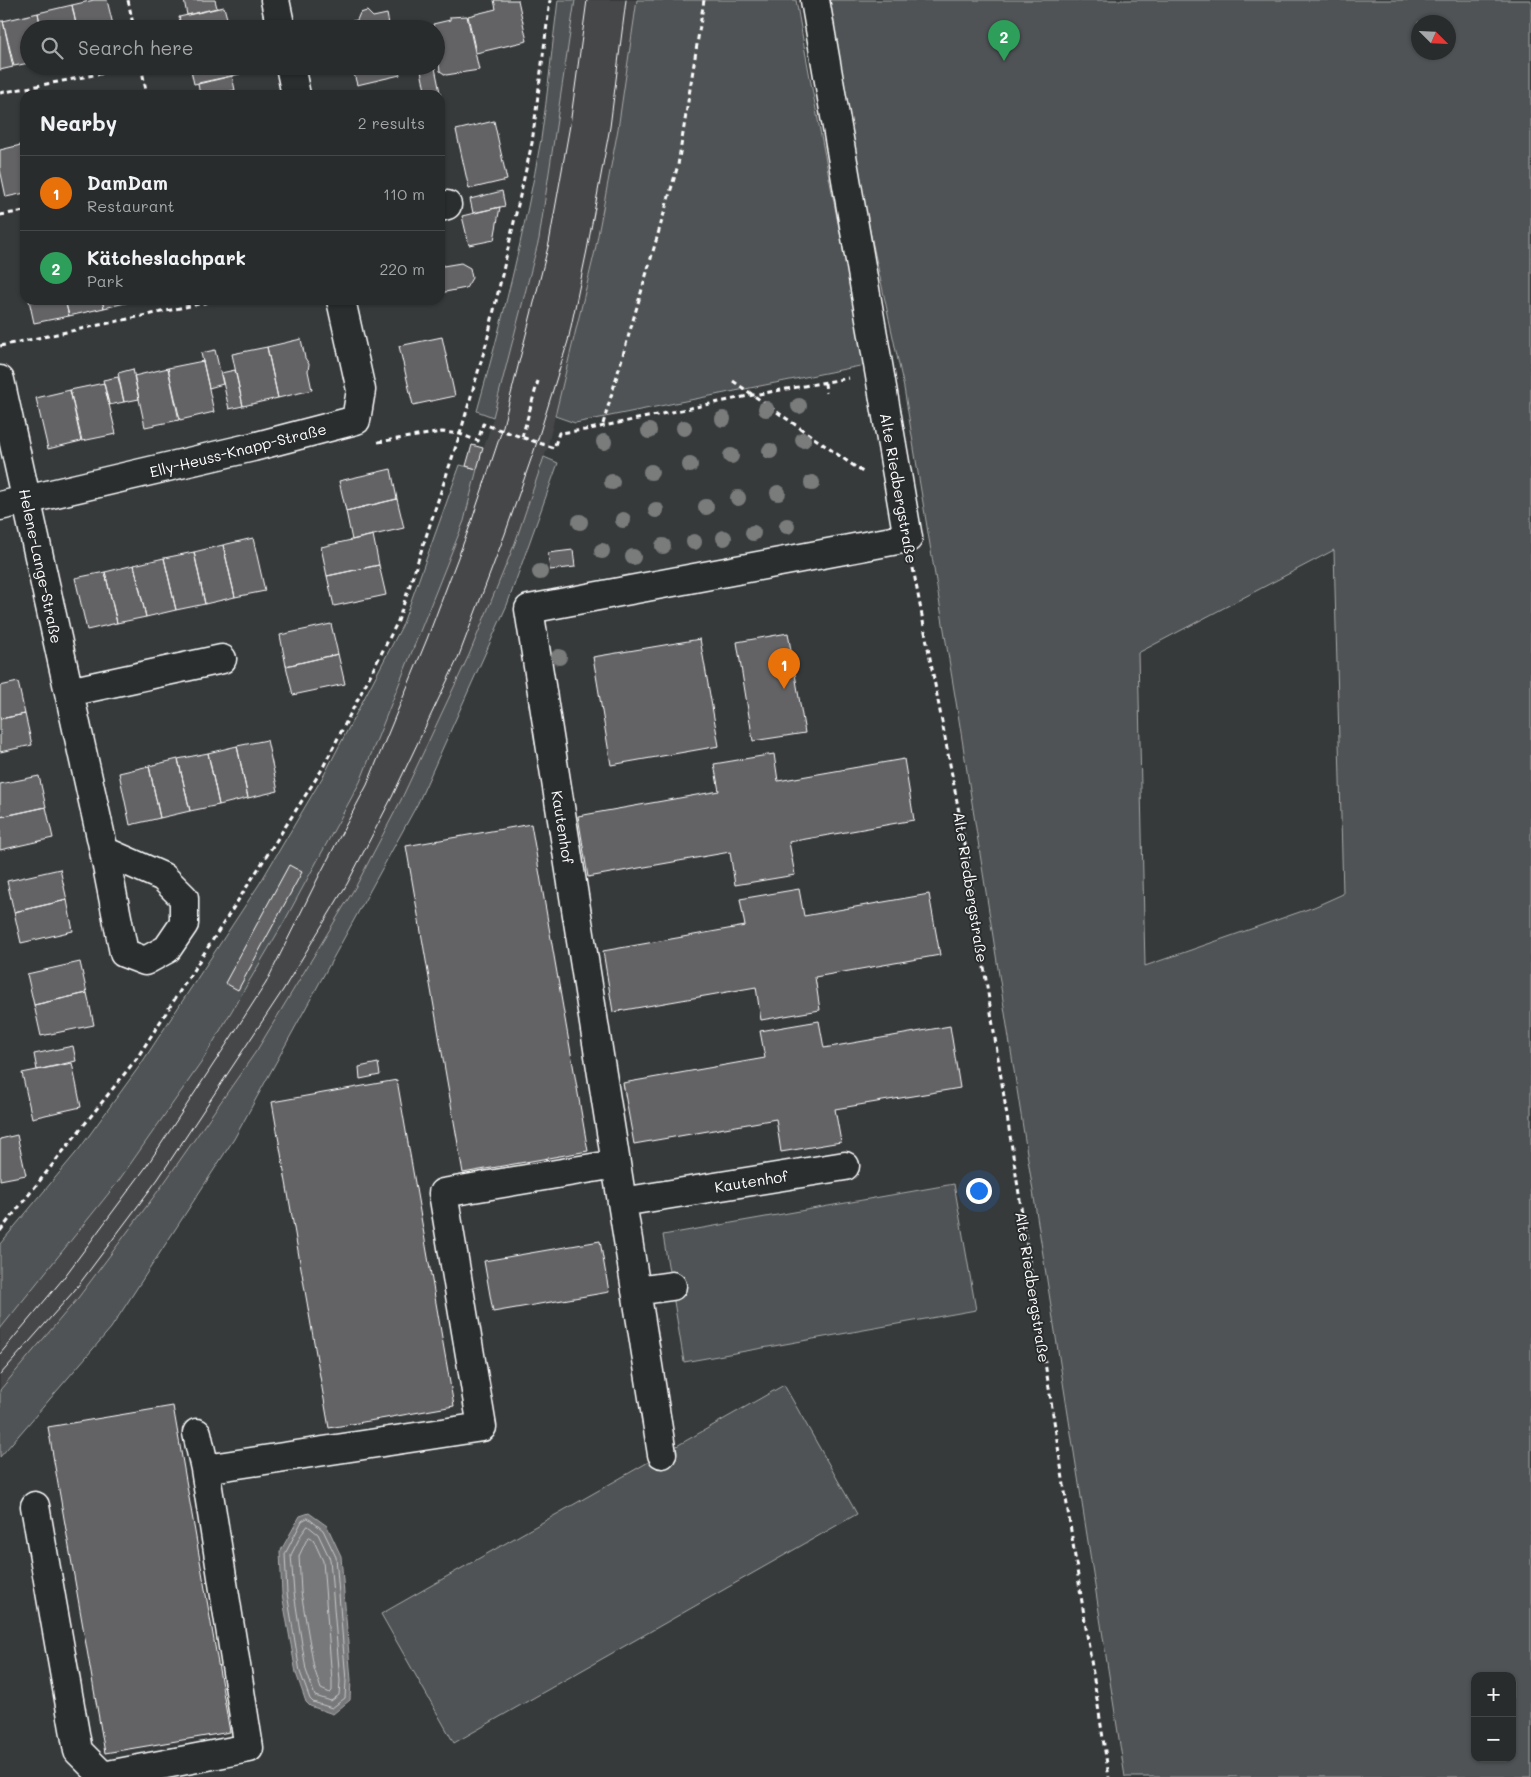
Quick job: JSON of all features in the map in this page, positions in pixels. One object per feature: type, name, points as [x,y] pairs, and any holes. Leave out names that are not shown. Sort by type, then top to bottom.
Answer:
[{"type":"street","points":[[275,0],[279,20]]},
{"type":"street","name":"Alte Riedbergstraße","points":[[815,0],[908,538]]},
{"type":"street","points":[[292,75],[295,90]]},
{"type":"street","points":[[342,305],[361,390],[356,420]]},
{"type":"street","name":"Helene-Lange-Straße","points":[[0,380],[104,851]]},
{"type":"street","name":"Elly-Heuss-Knapp-Straße","points":[[0,506],[252,447],[356,420]]},
{"type":"street","name":"Kautenhof","points":[[845,1166],[622,1202],[529,609],[908,538]]},
{"type":"street","points":[[68,692],[222,660]]},
{"type":"street","points":[[205,1469],[482,1427],[443,1193],[616,1164]]},
{"type":"street","points":[[622,1202],[662,1454]]},
{"type":"street","points":[[636,1291],[672,1286]]},
{"type":"street","points":[[35,1506],[78,1751],[103,1776],[249,1748],[205,1469],[197,1433]]},
{"type":"path","points":[[128,0],[132,20]]},
{"type":"path","points":[[0,1231],[138,1058],[321,771],[398,621],[460,434],[487,341],[532,143],[550,0]]},
{"type":"path","points":[[603,424],[678,165],[704,0]]},
{"type":"path","points":[[0,93],[94,75]]},
{"type":"path","points":[[143,75],[146,90]]},
{"type":"path","points":[[0,215],[20,212]]},
{"type":"path","points":[[0,346],[192,305]]},
{"type":"path","points":[[356,420],[369,444],[442,432],[460,434],[478,441],[484,424],[554,448],[559,433],[584,430],[603,424],[878,372]]},
{"type":"path","points":[[522,437],[538,381]]},
{"type":"path","points":[[734,381],[810,437],[900,497]]},
{"type":"path","points":[[825,383],[826,393]]},
{"type":"path","name":"Alte Riedbergstraße","points":[[908,538],[965,844],[1108,1777]]},
{"type":"shaded area","points":[[558,0],[575,0],[539,239],[493,417],[477,411],[512,276],[535,173]]},
{"type":"shaded area","points":[[575,0],[637,0],[618,129],[595,251],[547,449],[515,543],[469,655],[401,800],[356,886],[257,1050],[164,1183],[78,1298],[0,1390],[0,1329],[117,1183],[201,1063],[284,922],[360,782],[464,521],[477,469],[491,425],[539,239]]},
{"type":"shaded area","points":[[637,0],[796,0],[865,365],[575,423],[555,416],[595,251],[618,129]]},
{"type":"shaded area","points":[[827,0],[1531,0],[1531,1777],[1125,1777],[959,720],[904,388],[852,148]],"holes":[[[1334,550],[1343,894],[1314,907],[1145,966],[1138,653]]]},
{"type":"shaded area","points":[[544,457],[558,463],[507,605],[418,803],[234,1139],[111,1328],[0,1457],[0,1390],[78,1298],[164,1183],[257,1050],[356,886],[401,800],[469,655],[515,543]]},
{"type":"shaded area","points":[[460,465],[477,469],[464,521],[360,782],[284,922],[201,1063],[117,1183],[0,1329],[0,1244],[80,1148],[141,1064],[260,883],[325,773],[402,626]]},
{"type":"shaded area","points":[[954,1184],[976,1310],[684,1362],[663,1235]]},
{"type":"shaded area","points":[[784,1385],[857,1514],[454,1743],[381,1614]]},
{"type":"water","points":[[309,1513],[327,1526],[341,1556],[351,1680],[350,1700],[333,1714],[310,1706],[306,1702],[296,1673],[282,1594],[280,1552],[300,1516]]},
{"type":"building","points":[[94,0],[107,0],[112,20],[75,20],[72,5]]},
{"type":"building","points":[[184,0],[215,0],[217,8],[187,15]]},
{"type":"building","points":[[494,0],[518,0],[527,41],[476,53],[468,16],[496,9]]},
{"type":"building","points":[[72,5],[75,20],[39,20],[38,13]]},
{"type":"building","points":[[224,7],[227,20],[180,20],[179,17]]},
{"type":"building","points":[[367,11],[373,17],[387,14],[388,20],[357,20],[360,13]]},
{"type":"building","points":[[38,13],[39,20],[20,20],[20,65],[14,66],[3,21]]},
{"type":"building","points":[[467,16],[479,70],[445,74],[445,21],[450,20],[450,17]]},
{"type":"building","points":[[0,21],[3,21],[13,67],[0,70]]},
{"type":"building","points":[[192,75],[235,75],[194,84]]},
{"type":"building","points":[[354,75],[400,75],[357,85]]},
{"type":"building","points":[[422,75],[436,75],[440,90],[425,90]]},
{"type":"building","points":[[232,76],[235,90],[199,90],[198,84]]},
{"type":"building","points":[[494,121],[507,180],[469,189],[456,130]]},
{"type":"building","points":[[20,145],[20,194],[6,197],[0,169],[0,150]]},
{"type":"building","points":[[502,191],[505,206],[473,213],[470,199]]},
{"type":"building","points":[[500,207],[494,240],[469,245],[462,216]]},
{"type":"building","points":[[461,263],[470,268],[472,278],[466,288],[445,292],[445,266]]},
{"type":"building","points":[[30,305],[66,305],[69,316],[34,323]]},
{"type":"building","points":[[66,305],[103,305],[104,308],[69,316]]},
{"type":"building","points":[[103,305],[117,305],[104,308]]},
{"type":"building","points":[[442,337],[455,396],[413,405],[399,346]]},
{"type":"building","points":[[301,339],[305,358],[309,364],[308,371],[312,390],[278,398],[267,347]]},
{"type":"building","points":[[267,347],[278,398],[243,406],[232,354]]},
{"type":"building","points":[[215,350],[223,384],[209,388],[201,353]]},
{"type":"building","points":[[203,361],[214,412],[180,420],[168,368]]},
{"type":"building","points":[[168,368],[179,420],[145,427],[134,376]]},
{"type":"building","points":[[133,369],[139,399],[124,402],[118,373]]},
{"type":"building","points":[[235,370],[243,406],[229,409],[221,373]]},
{"type":"building","points":[[118,377],[124,402],[109,405],[103,380]]},
{"type":"building","points":[[104,383],[116,434],[82,441],[70,390]]},
{"type":"building","points":[[70,390],[81,441],[48,449],[36,398]]},
{"type":"building","points":[[472,445],[483,448],[477,469],[466,466]]},
{"type":"building","points":[[391,469],[397,499],[346,511],[339,481]]},
{"type":"building","points":[[397,499],[404,528],[352,540],[346,511]]},
{"type":"building","points":[[373,535],[379,565],[327,576],[321,547]]},
{"type":"building","points":[[253,538],[265,591],[235,597],[223,545]]},
{"type":"building","points":[[223,545],[235,597],[205,604],[194,552]]},
{"type":"building","points":[[573,550],[575,567],[550,570],[548,553]]},
{"type":"building","points":[[194,552],[205,604],[176,610],[164,558]]},
{"type":"building","points":[[164,558],[176,610],[146,617],[134,565]]},
{"type":"building","points":[[134,565],[146,617],[117,623],[105,572]]},
{"type":"building","points":[[379,565],[386,595],[334,606],[327,576]]},
{"type":"building","points":[[105,572],[117,623],[87,630],[75,578]]},
{"type":"building","points":[[331,624],[338,654],[286,666],[280,635]]},
{"type":"building","points":[[788,633],[805,733],[753,741],[737,642]]},
{"type":"building","points":[[700,639],[719,746],[611,765],[593,657]]},
{"type":"building","points":[[338,654],[345,684],[293,695],[286,666]]},
{"type":"building","points":[[18,682],[25,714],[0,719],[0,686]]},
{"type":"building","points":[[25,714],[32,745],[0,752],[0,719]]},
{"type":"building","points":[[267,740],[278,791],[248,798],[237,746]]},
{"type":"building","points":[[237,746],[248,798],[219,805],[208,753]]},
{"type":"building","points":[[208,753],[219,805],[190,811],[178,759]]},
{"type":"building","points":[[774,754],[778,781],[904,759],[914,820],[789,842],[795,875],[735,885],[730,852],[588,877],[578,816],[719,791],[714,764]]},
{"type":"building","points":[[178,759],[190,811],[160,818],[149,766]]},
{"type":"building","points":[[149,766],[160,818],[130,825],[119,773]]},
{"type":"building","points":[[39,776],[46,807],[0,817],[0,784]]},
{"type":"building","points":[[46,807],[53,838],[0,850],[0,817]]},
{"type":"building","points":[[531,824],[588,1151],[463,1173],[406,846]]},
{"type":"building","points":[[289,865],[302,872],[238,990],[225,983]]},
{"type":"building","points":[[60,869],[67,900],[14,912],[7,881]]},
{"type":"building","points":[[799,889],[804,916],[929,894],[940,955],[815,977],[820,1010],[761,1020],[756,987],[613,1012],[603,951],[745,926],[740,899]]},
{"type":"building","points":[[67,900],[73,931],[21,943],[14,912]]},
{"type":"building","points":[[80,962],[87,993],[34,1005],[27,974]]},
{"type":"building","points":[[87,993],[94,1025],[41,1036],[34,1005]]},
{"type":"building","points":[[819,1021],[824,1048],[950,1026],[960,1088],[835,1109],[841,1142],[781,1152],[776,1119],[634,1144],[623,1083],[765,1058],[760,1031]]},
{"type":"building","points":[[73,1046],[76,1061],[37,1070],[34,1054]]},
{"type":"building","points":[[72,1063],[81,1107],[32,1118],[22,1073]]},
{"type":"building","points":[[378,1063],[380,1075],[360,1079],[359,1067]]},
{"type":"building","points":[[397,1080],[454,1406],[329,1428],[272,1102]]},
{"type":"building","points":[[17,1135],[26,1175],[0,1180],[0,1139]]},
{"type":"building","points":[[600,1241],[609,1292],[493,1312],[484,1261]]},
{"type":"building","points":[[173,1406],[230,1732],[105,1753],[48,1427]]},
{"type":"tram line","points":[[0,1354],[62,1280],[146,1167],[230,1039],[266,983],[367,785],[427,639],[471,523],[502,430],[549,243],[570,125],[587,0]]},
{"type":"tram line","points":[[0,1375],[74,1291],[158,1179],[283,990],[347,884],[392,797],[458,658],[505,534],[537,442],[568,341],[610,127],[626,0]]},
{"type":"place","name":"Kätcheslachpark","points":[[1004,61]]},
{"type":"place","name":"DamDam","points":[[784,689]]}]
